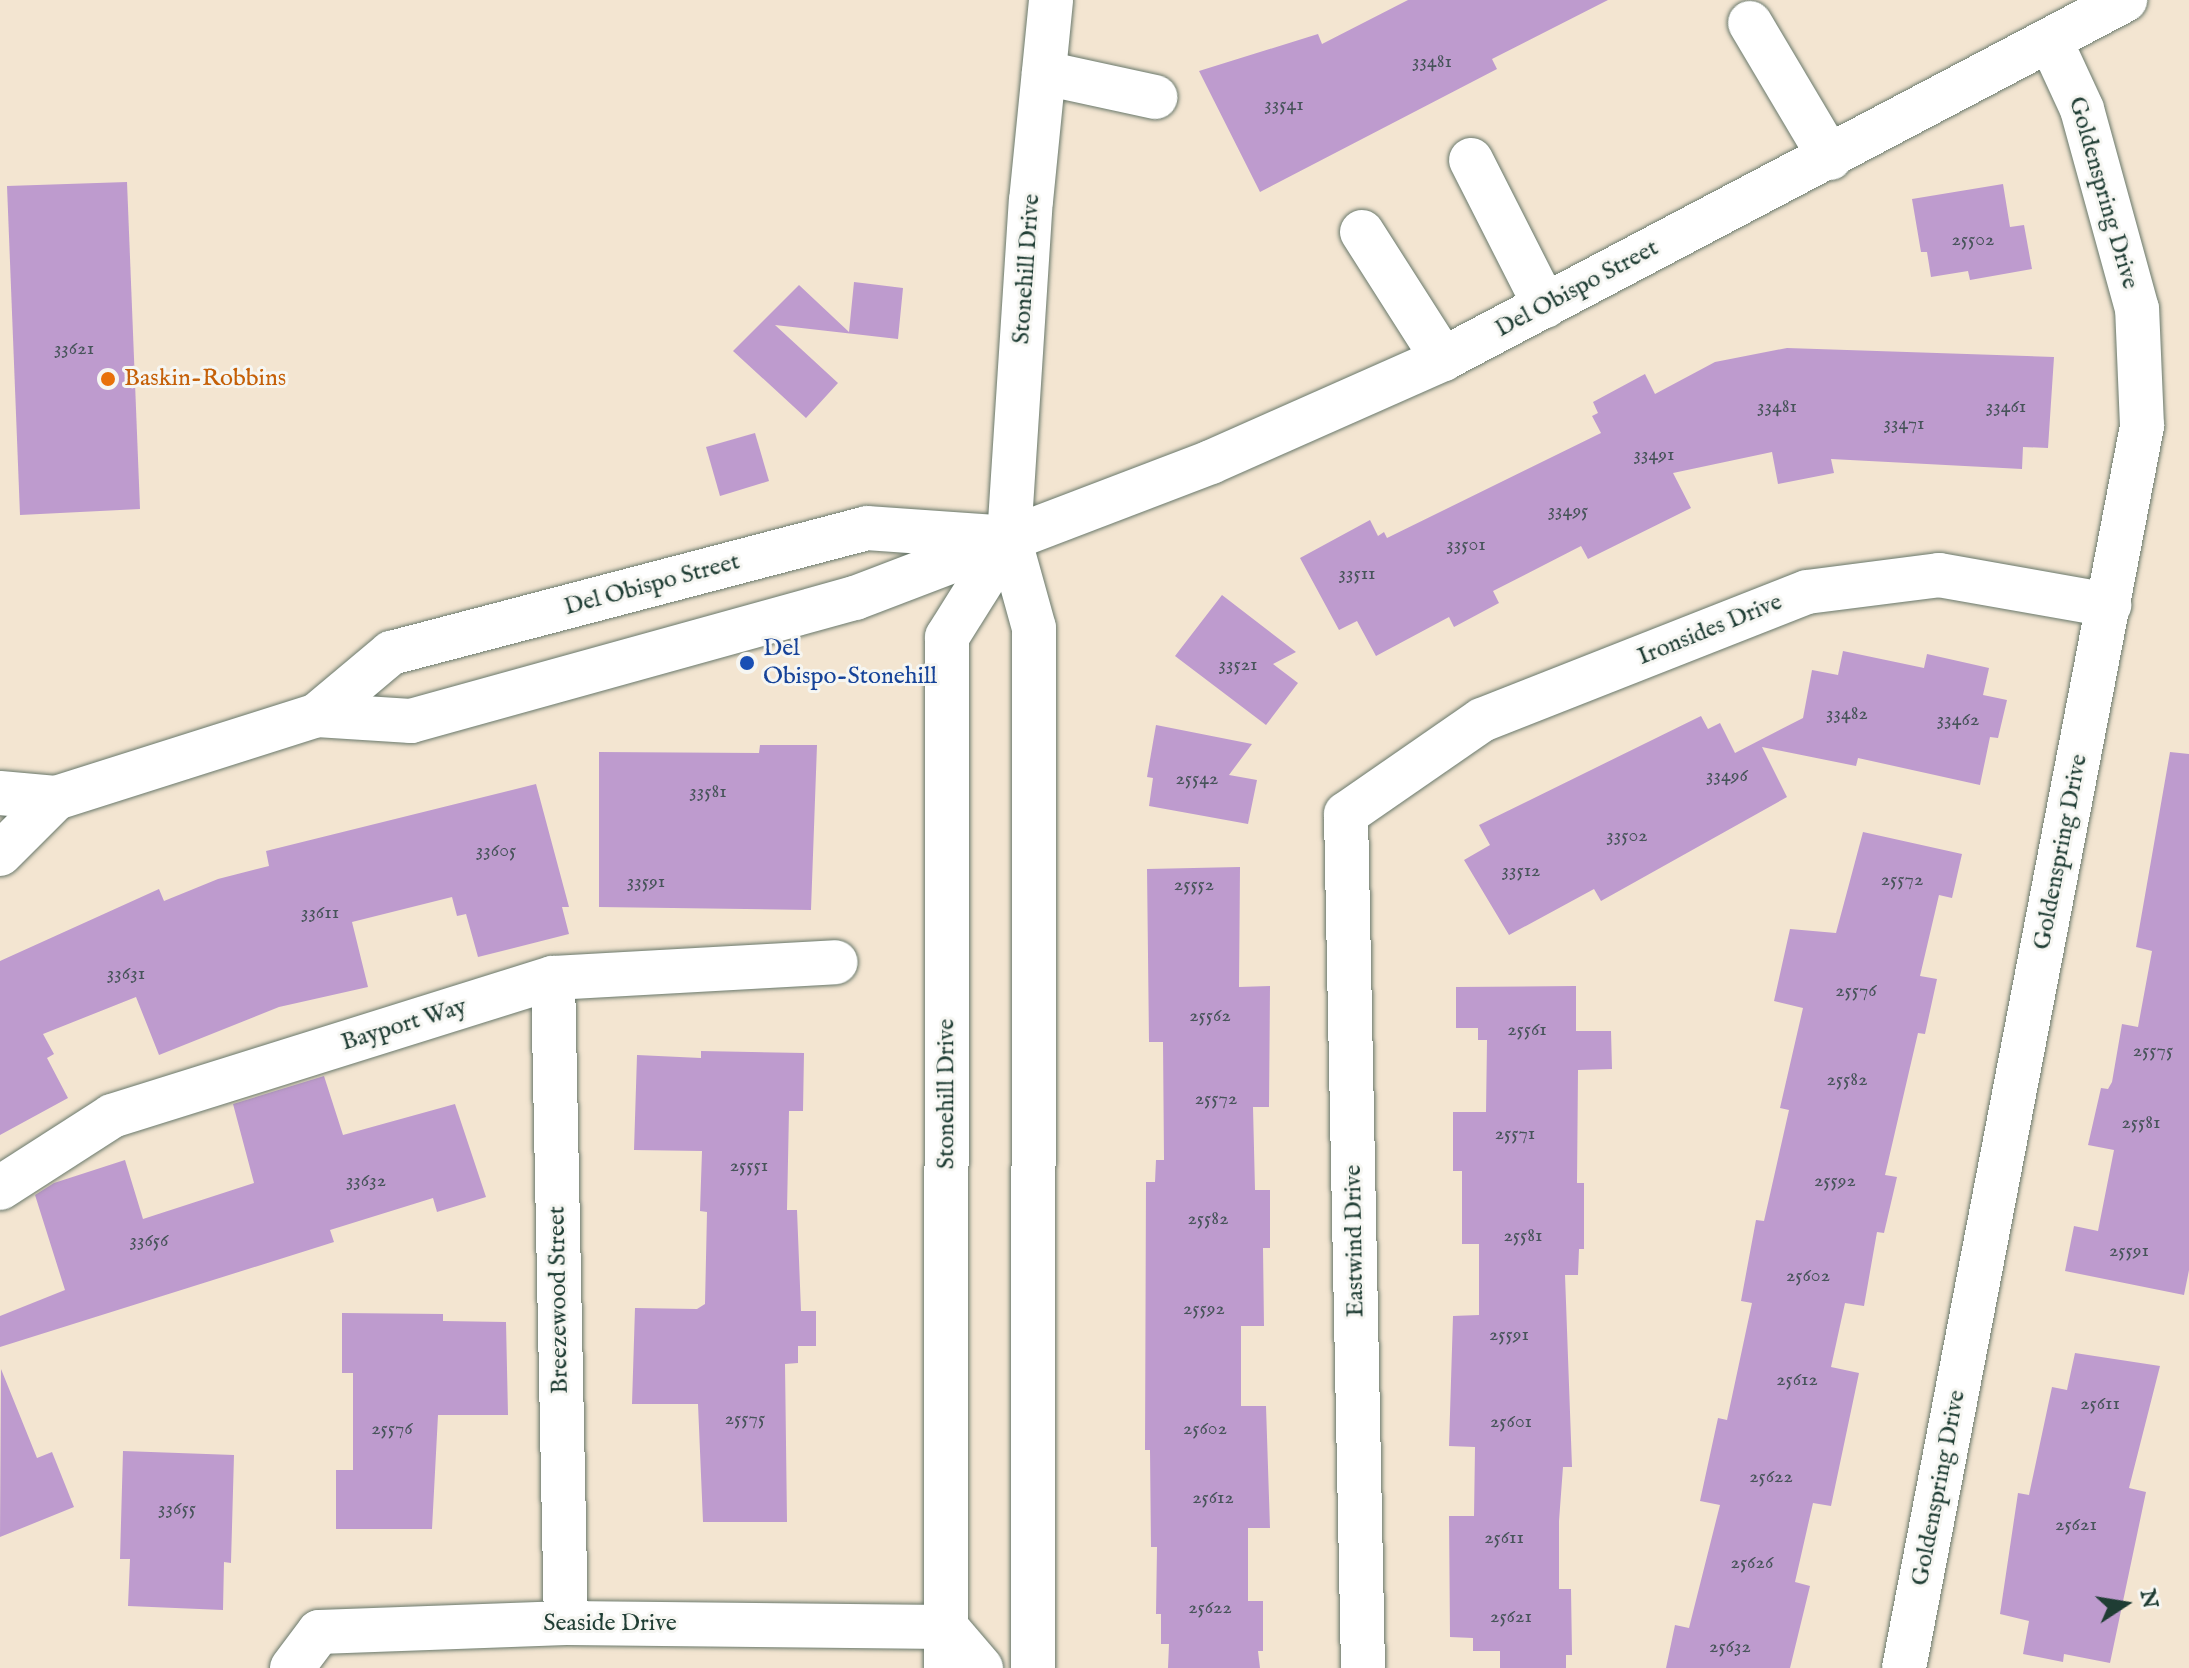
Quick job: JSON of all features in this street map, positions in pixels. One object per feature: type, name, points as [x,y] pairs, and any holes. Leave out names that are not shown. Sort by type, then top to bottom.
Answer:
[{"type":"main road","name":"Stonehill Drive","points":[[1033,1668],[1034,628],[1009,538],[1051,0]]},
{"type":"main road","name":"Del Obispo Street","points":[[0,793],[56,798],[317,715],[411,721],[855,598],[1211,462],[1443,359],[2051,42],[2125,0]]},
{"type":"main road","points":[[1750,23],[1830,158]]},
{"type":"main road","name":"Goldenspring Drive","points":[[1904,1668],[2142,426],[2137,309],[2082,109],[2051,42]]},
{"type":"main road","points":[[1044,73],[1155,97]]},
{"type":"main road","points":[[1471,160],[1545,306]]},
{"type":"main road","points":[[1362,232],[1443,359]]},
{"type":"main road","name":"Del Obispo Street","points":[[317,715],[391,653],[867,528],[1009,538]]},
{"type":"main road","name":"Stonehill Drive","points":[[946,1647],[947,637],[1009,538]]},
{"type":"main road","name":"Ironsides Drive","points":[[1346,814],[1482,720],[1807,592],[1939,575],[2109,605]]},
{"type":"main road","name":"Del Obispo Street","points":[[3,845],[56,798]]},
{"type":"main road","name":"Eastwind Drive","points":[[1346,814],[1363,1668]]},
{"type":"main road","name":"Bayport Way","points":[[0,1188],[112,1116],[553,978],[836,962]]},
{"type":"main road","name":"Breezewood Street","points":[[553,978],[566,1623]]},
{"type":"main road","name":"Seaside Drive","points":[[292,1668],[319,1632],[566,1623],[946,1647]]},
{"type":"main road","points":[[946,1647],[981,1668]]},
{"type":"building","points":[[1408,0],[1608,0],[1492,59],[1497,69],[1260,192],[1199,71],[1318,34],[1322,44]]},
{"type":"building","points":[[127,182],[140,509],[20,515],[7,186]]},
{"type":"building","points":[[2003,184],[2010,227],[2024,225],[2032,269],[1970,280],[1968,271],[1931,277],[1927,252],[1921,252],[1912,199]]},
{"type":"building","points":[[854,282],[903,288],[898,339],[775,325],[838,383],[806,418],[733,351],[799,285],[849,332]]},
{"type":"building","points":[[1787,348],[2054,357],[2048,448],[2023,447],[2022,469],[1831,459],[1834,473],[1778,484],[1772,452],[1673,473],[1691,508],[1588,559],[1581,546],[1493,591],[1499,603],[1454,627],[1449,617],[1376,656],[1357,621],[1339,630],[1300,558],[1370,520],[1378,536],[1384,532],[1387,538],[1601,433],[1592,416],[1598,413],[1593,402],[1645,374],[1655,394],[1715,362]]},
{"type":"building","points":[[755,433],[769,481],[720,496],[706,447]]},
{"type":"building","points":[[1222,595],[1296,652],[1273,664],[1298,683],[1266,725],[1175,656]]},
{"type":"building","points":[[1843,651],[1924,668],[1927,654],[1989,668],[1983,695],[2007,700],[1998,738],[1990,737],[1980,785],[1858,758],[1856,766],[1762,747],[1787,797],[1601,901],[1594,889],[1509,935],[1464,860],[1490,845],[1479,825],[1701,716],[1708,729],[1720,723],[1735,753],[1803,718],[1812,670],[1838,675]]},
{"type":"building","points":[[1156,725],[1252,744],[1229,775],[1257,780],[1248,824],[1149,806],[1153,778],[1147,777]]},
{"type":"building","points":[[760,745],[817,745],[811,910],[599,907],[599,752],[759,753]]},
{"type":"building","points":[[2170,752],[2189,754],[2189,1270],[2184,1295],[2065,1271],[2074,1226],[2098,1231],[2114,1150],[2088,1145],[2101,1088],[2108,1089],[2112,1082],[2122,1024],[2138,1027],[2152,951],[2136,947]]},
{"type":"building","points":[[536,784],[569,907],[562,907],[569,934],[478,957],[466,914],[457,916],[452,897],[352,922],[368,987],[279,1007],[159,1055],[136,997],[43,1034],[54,1054],[47,1058],[68,1098],[0,1135],[0,961],[159,889],[164,901],[218,879],[269,866],[266,851]]},
{"type":"building","points":[[1863,832],[1962,854],[1952,898],[1939,895],[1920,976],[1937,979],[1925,1034],[1918,1033],[1885,1175],[1897,1177],[1884,1233],[1877,1232],[1864,1306],[1845,1303],[1831,1367],[1859,1373],[1831,1506],[1813,1503],[1795,1582],[1810,1586],[1790,1668],[1666,1668],[1675,1625],[1689,1628],[1720,1505],[1700,1501],[1718,1418],[1727,1420],[1752,1303],[1741,1301],[1756,1220],[1764,1221],[1789,1110],[1780,1108],[1803,1008],[1774,1001],[1790,929],[1836,933]]},
{"type":"building","points":[[1240,867],[1239,987],[1270,986],[1269,1107],[1253,1107],[1255,1190],[1270,1190],[1270,1248],[1263,1248],[1264,1326],[1241,1326],[1241,1406],[1266,1406],[1270,1528],[1248,1528],[1248,1601],[1263,1601],[1263,1651],[1258,1651],[1260,1668],[1168,1668],[1169,1644],[1161,1644],[1161,1614],[1156,1614],[1157,1547],[1151,1547],[1150,1450],[1145,1450],[1146,1182],[1155,1182],[1156,1160],[1164,1160],[1163,1042],[1149,1042],[1147,869]]},
{"type":"building","points":[[1576,986],[1576,1031],[1611,1031],[1612,1069],[1578,1070],[1577,1183],[1584,1183],[1584,1249],[1579,1249],[1578,1275],[1565,1275],[1572,1467],[1563,1467],[1559,1521],[1559,1589],[1571,1589],[1572,1655],[1566,1655],[1566,1668],[1500,1668],[1500,1651],[1473,1651],[1473,1638],[1450,1637],[1449,1516],[1474,1516],[1475,1447],[1449,1446],[1453,1316],[1479,1315],[1479,1244],[1462,1244],[1462,1171],[1453,1171],[1453,1112],[1486,1112],[1487,1040],[1478,1040],[1478,1028],[1456,1028],[1456,987]]},
{"type":"building","points":[[701,1051],[804,1053],[803,1111],[789,1111],[787,1210],[797,1210],[801,1311],[816,1311],[816,1346],[798,1346],[798,1363],[785,1364],[787,1522],[703,1522],[698,1404],[632,1404],[635,1308],[697,1309],[705,1304],[707,1212],[700,1211],[702,1151],[634,1150],[637,1055],[701,1058]]},
{"type":"building","points":[[324,1076],[343,1135],[455,1104],[486,1197],[437,1212],[433,1198],[330,1230],[334,1242],[0,1347],[0,1316],[65,1290],[35,1195],[54,1183],[125,1160],[143,1219],[254,1183],[233,1104]]},
{"type":"building","points":[[342,1313],[443,1314],[443,1321],[506,1322],[508,1415],[438,1415],[432,1529],[336,1529],[336,1470],[353,1470],[353,1373],[342,1373]]},
{"type":"building","points":[[2075,1353],[2160,1366],[2129,1488],[2146,1492],[2110,1663],[2064,1654],[2063,1662],[2023,1654],[2029,1621],[2000,1614],[2018,1493],[2029,1495],[2052,1387],[2067,1390]]},
{"type":"building","points":[[1,1369],[37,1458],[52,1452],[74,1507],[0,1537]]},
{"type":"building","points":[[123,1451],[234,1455],[231,1563],[224,1562],[223,1610],[128,1606],[130,1559],[120,1559]]},
{"type":"place","name":"Baskin-Robbins","points":[[108,379]]},
{"type":"place","name":"Del Obispo-Stonehill","points":[[747,663]]}]
